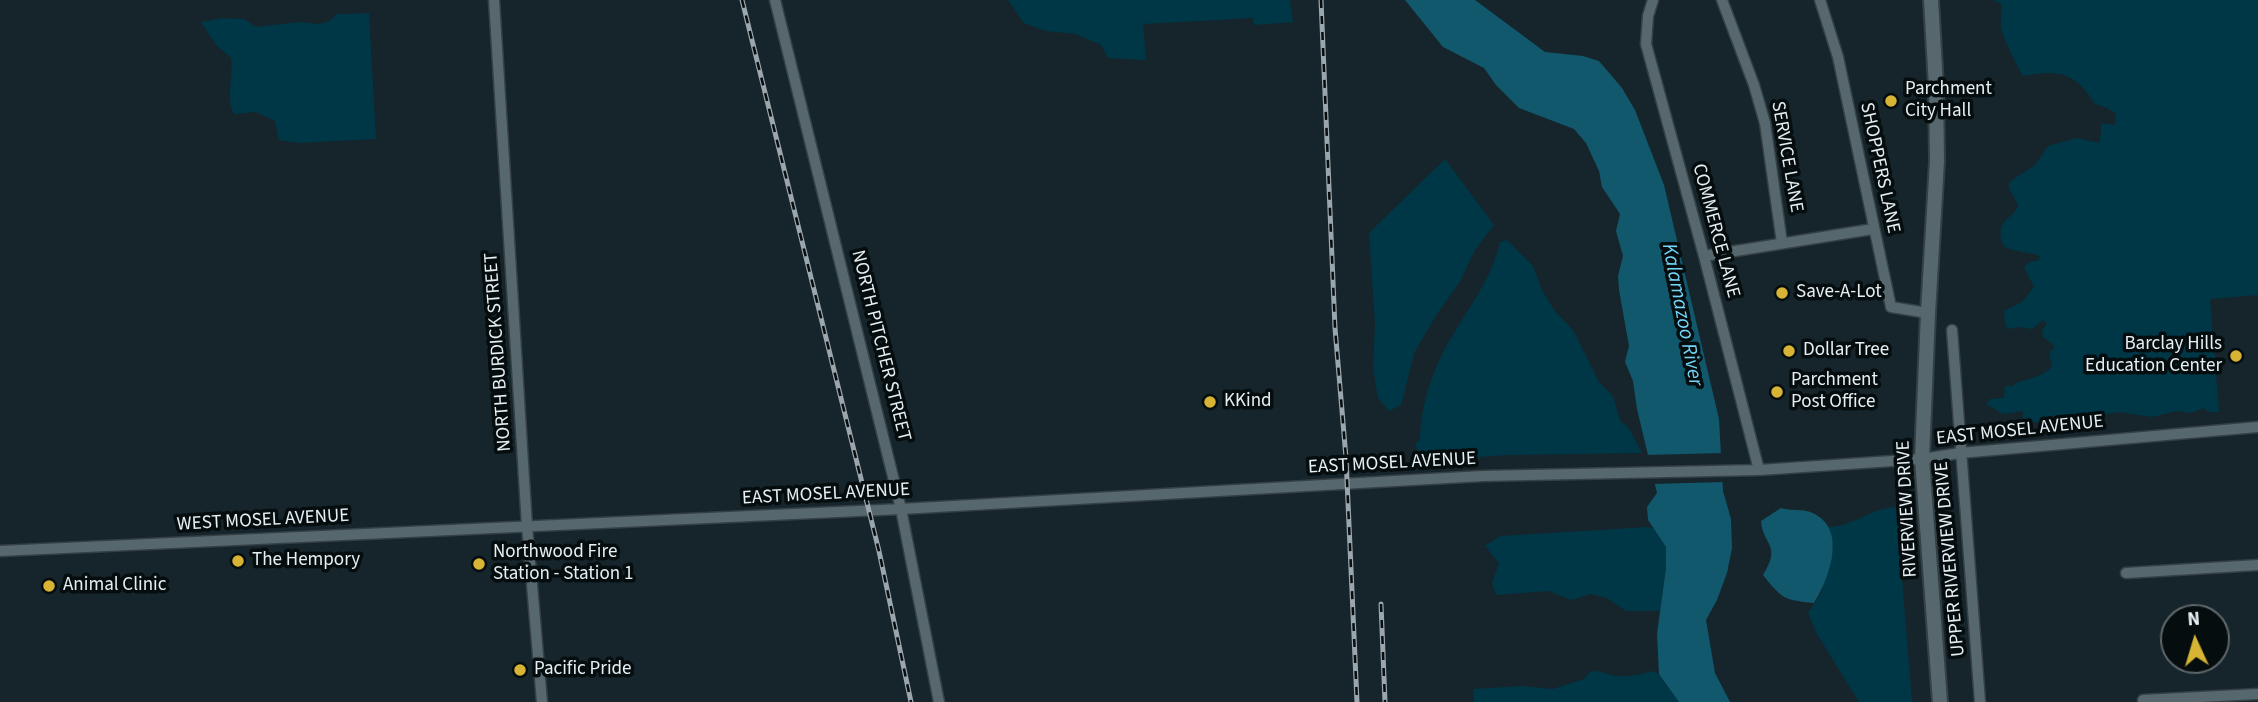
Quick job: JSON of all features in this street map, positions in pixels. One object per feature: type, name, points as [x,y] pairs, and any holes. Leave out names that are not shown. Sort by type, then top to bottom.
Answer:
[{"type":"street","name":"NORTH BURDICK STREET","points":[[494,0],[527,526],[542,702]]},
{"type":"street","name":"NORTH PITCHER STREET","points":[[775,0],[901,509],[939,702]]},
{"type":"street","name":"COMMERCE LANE","points":[[1653,0],[1648,16],[1646,44],[1759,470]]},
{"type":"street","name":"SERVICE LANE","points":[[1722,0],[1754,85],[1765,123],[1783,243]]},
{"type":"street","name":"SHOPPERS LANE","points":[[1820,0],[1840,68],[1891,307],[1928,313]]},
{"type":"street","name":"RIVERVIEW DRIVE","points":[[1931,0],[1937,162],[1922,459],[1940,702]]},
{"type":"street","points":[[1704,256],[1873,229]]},
{"type":"street","name":"UPPER RIVERVIEW DRIVE","points":[[1952,330],[1980,702]]},
{"type":"street","name":"EAST MOSEL AVENUE","points":[[527,526],[901,509],[1472,477],[1759,470],[1922,459],[1960,453],[2258,427]]},
{"type":"street","name":"WEST MOSEL AVENUE","points":[[0,551],[527,526]]},
{"type":"street","points":[[2126,573],[2258,565]]},
{"type":"street","points":[[2143,700],[2258,694]]},
{"type":"shaded area","points":[[1008,0],[1290,0],[1293,22],[1254,25],[1253,18],[1143,24],[1146,60],[1108,58],[1101,45],[1076,34],[1046,31],[1024,23]]},
{"type":"shaded area","points":[[1994,0],[2258,0],[2258,295],[2210,299],[2219,412],[2208,412],[2204,408],[2191,413],[2176,411],[2152,417],[2119,412],[2058,422],[2023,422],[2023,411],[2003,414],[1986,404],[1990,399],[2004,398],[2005,386],[2014,386],[2015,383],[2039,375],[2052,367],[2049,353],[2055,346],[2043,337],[2042,330],[2047,324],[2043,320],[2032,329],[2010,329],[2005,326],[2004,311],[2022,302],[2034,287],[2024,267],[2031,261],[2037,261],[2040,256],[2010,249],[2002,243],[2002,225],[2018,205],[2009,188],[2009,182],[2035,165],[2048,146],[2077,138],[2099,143],[2101,123],[2115,125],[2116,114],[2095,104],[2081,85],[2065,75],[2046,73],[2023,76],[2002,31],[2001,4]]},
{"type":"shaded area","points":[[369,13],[376,139],[297,143],[279,140],[275,121],[256,112],[234,114],[230,101],[231,58],[216,45],[201,22],[223,18],[244,19],[256,27],[299,22],[319,24],[330,21],[336,14]]},
{"type":"shaded area","points":[[1445,159],[1494,225],[1475,250],[1459,283],[1414,353],[1401,405],[1389,411],[1378,398],[1373,368],[1375,325],[1369,233]]},
{"type":"shaded area","points":[[1507,240],[1533,266],[1542,290],[1554,310],[1573,330],[1599,382],[1613,396],[1620,421],[1628,427],[1642,453],[1508,455],[1418,461],[1415,444],[1420,440],[1426,398],[1435,371],[1447,345],[1487,278],[1500,242]]},
{"type":"shaded area","points":[[1896,507],[1912,702],[1859,702],[1817,634],[1808,613],[1821,593],[1833,547],[1827,527],[1845,524]]},
{"type":"shaded area","points":[[1653,528],[1666,547],[1660,611],[1626,611],[1607,598],[1591,594],[1571,600],[1549,591],[1496,595],[1492,583],[1499,563],[1485,546],[1500,536]]},
{"type":"shaded area","points":[[1591,671],[1623,676],[1653,671],[1659,674],[1679,702],[1474,702],[1473,689],[1522,686],[1553,689],[1584,679]]},
{"type":"water","name":"Kalamazoo River","points":[[1405,0],[1475,0],[1545,52],[1583,56],[1599,61],[1622,88],[1635,110],[1664,185],[1719,419],[1723,491],[1731,519],[1732,548],[1727,573],[1706,620],[1715,673],[1730,702],[1679,702],[1659,674],[1657,634],[1666,568],[1666,547],[1648,520],[1647,507],[1657,493],[1633,381],[1625,362],[1629,346],[1618,276],[1623,256],[1616,231],[1620,214],[1602,187],[1599,171],[1586,143],[1574,129],[1519,108],[1496,85],[1484,68],[1443,47]]},
{"type":"water","points":[[1781,508],[1813,513],[1826,524],[1831,534],[1833,546],[1829,571],[1814,603],[1784,597],[1763,575],[1771,551],[1761,521]]},
{"type":"pier","points":[[1724,453],[1725,482],[1651,484],[1644,455]]},
{"type":"railway","points":[[742,0],[879,551],[911,702]]},
{"type":"railway","points":[[1321,0],[1335,328],[1346,458],[1357,702]]},
{"type":"railway","points":[[1381,604],[1385,702]]},
{"type":"place","name":"Parchment City Hall","points":[[1891,101]]},
{"type":"place","name":"Save-A-Lot","points":[[1782,293]]},
{"type":"place","name":"Dollar Tree","points":[[1789,351]]},
{"type":"place","name":"Barclay Hills Education Center","points":[[2236,356]]},
{"type":"place","name":"Parchment Post Office","points":[[1777,392]]},
{"type":"place","name":"KKind","points":[[1210,402]]},
{"type":"place","name":"The Hempory","points":[[238,561]]},
{"type":"place","name":"Northwood Fire Station - Station 1","points":[[479,564]]},
{"type":"place","name":"Animal Clinic","points":[[49,586]]},
{"type":"place","name":"Pacific Pride","points":[[520,670]]}]
